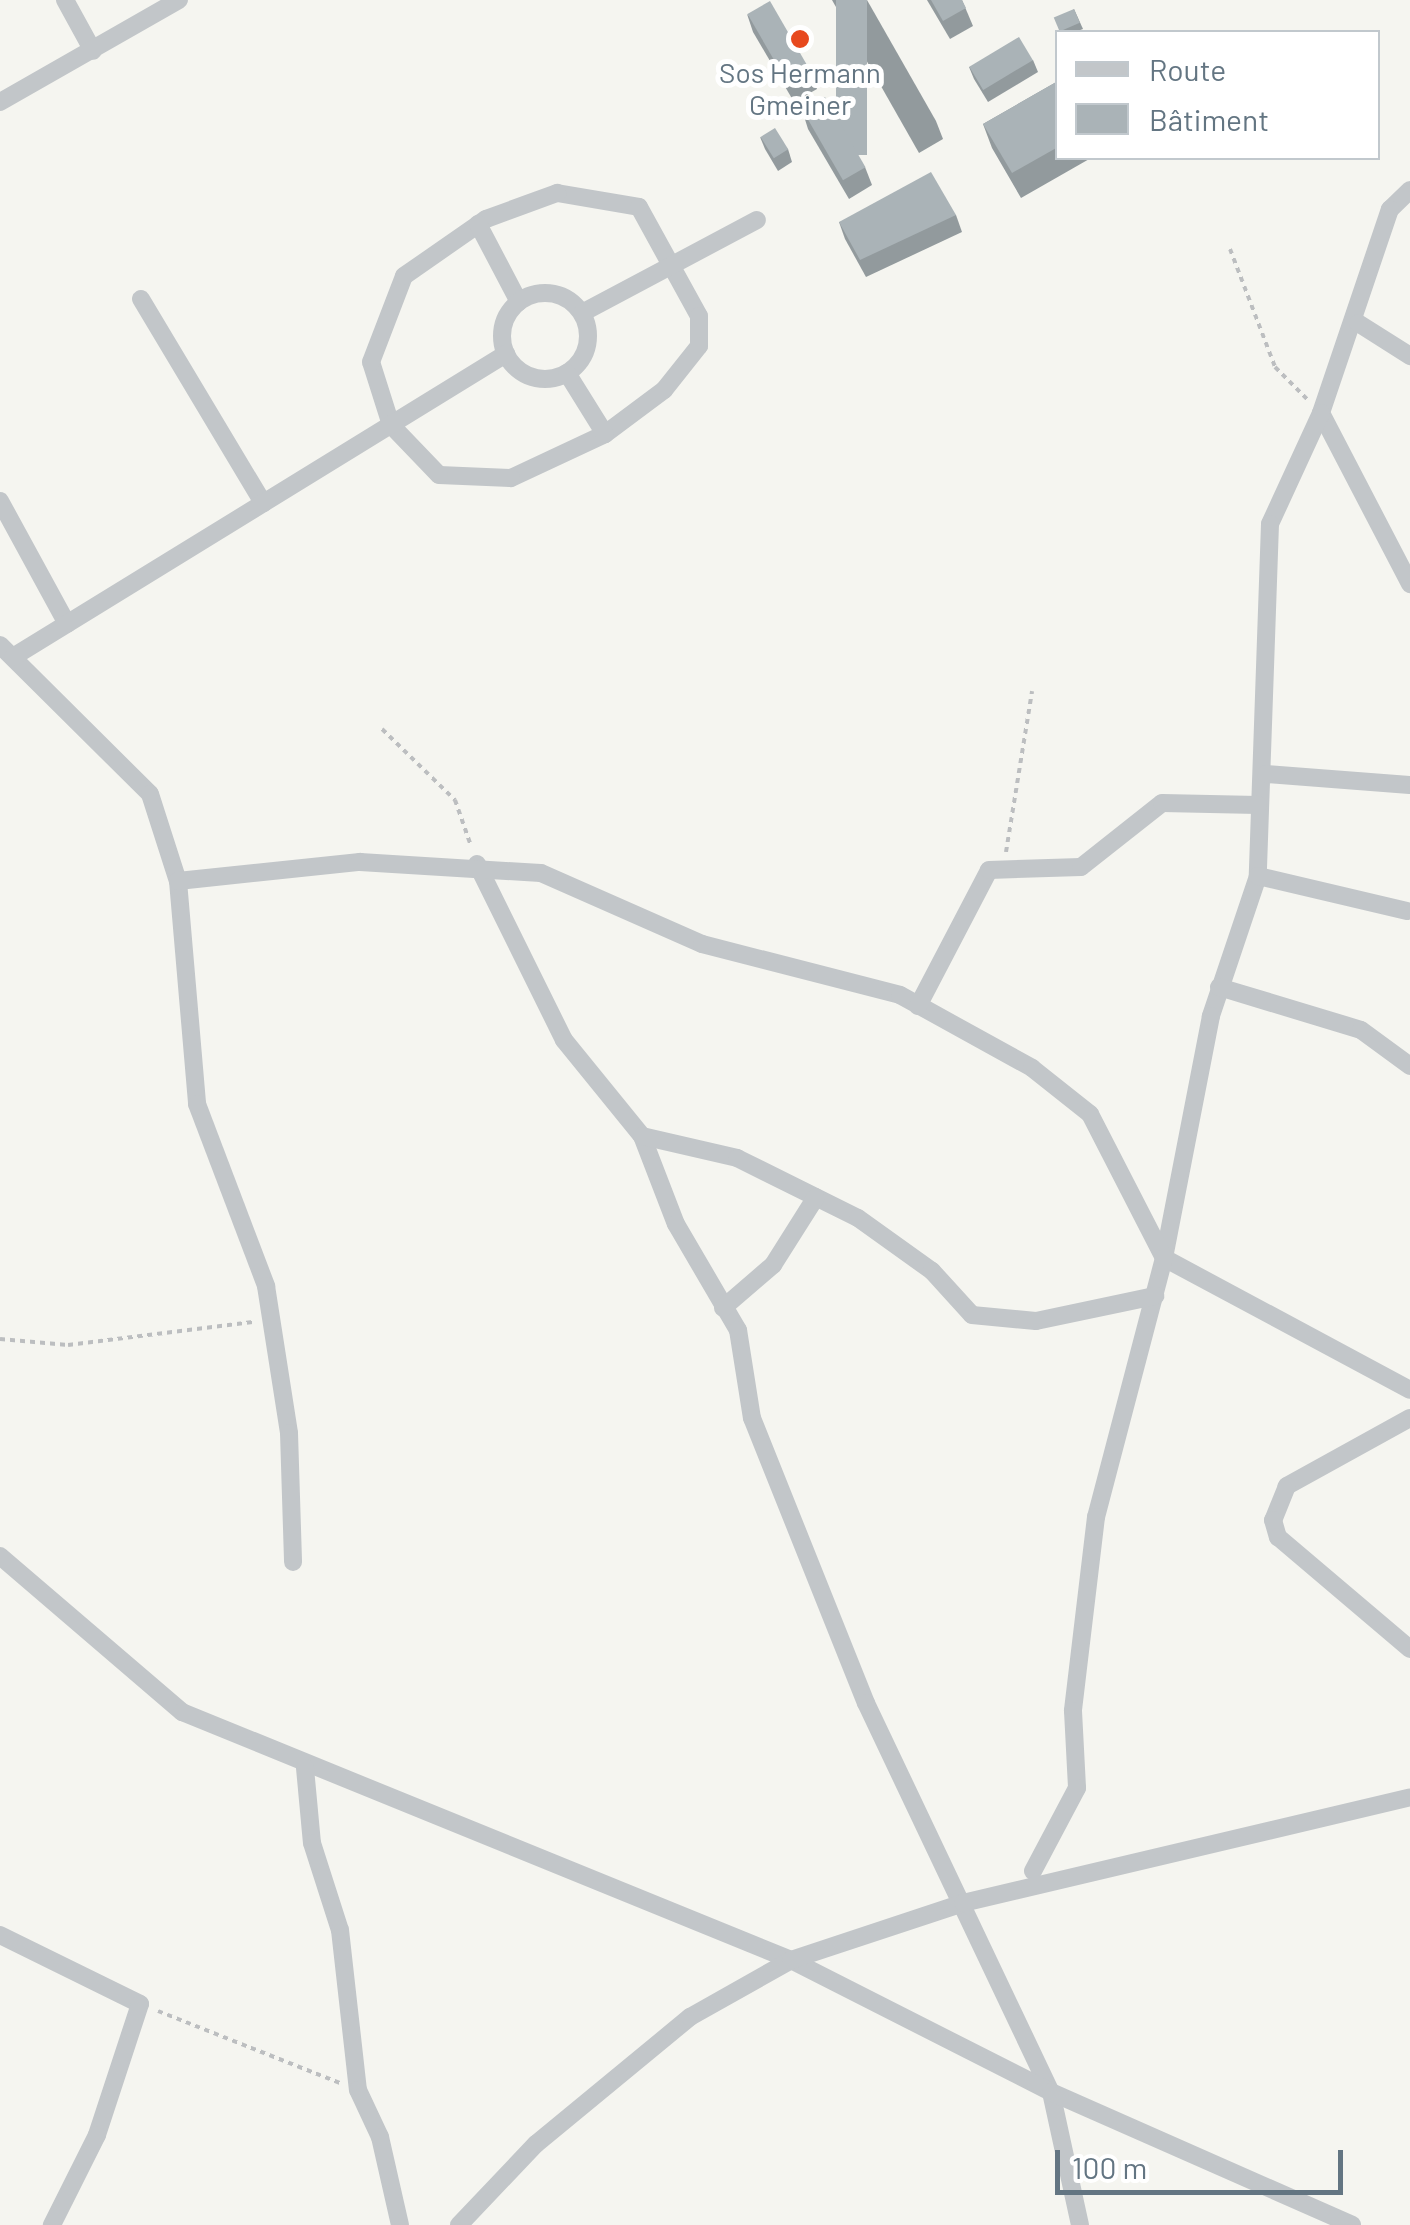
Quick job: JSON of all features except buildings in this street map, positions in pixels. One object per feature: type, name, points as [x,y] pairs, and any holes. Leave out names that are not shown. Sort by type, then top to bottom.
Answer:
[{"type":"street","points":[[65,0],[93,51]]},
{"type":"street","points":[[0,102],[180,0]]},
{"type":"street","points":[[1033,1871],[1077,1788],[1073,1712],[1096,1518],[1164,1258],[1219,987],[1258,876],[1258,804],[1266,774],[1270,524],[1322,413],[1358,323],[1390,209],[1410,190]]},
{"type":"street","points":[[558,192],[608,195],[639,207],[676,263],[699,316],[699,346],[664,390],[605,434],[510,478],[438,475],[392,425],[372,362],[404,276],[478,224],[558,192]]},
{"type":"street","points":[[582,313],[757,220]]},
{"type":"street","points":[[478,224],[518,302]]},
{"type":"street","points":[[546,293],[582,313],[588,340],[567,373],[526,375],[506,354],[503,326],[518,302],[546,293]]},
{"type":"street","points":[[141,299],[264,503]]},
{"type":"street","points":[[1358,323],[1410,356]]},
{"type":"street","points":[[294,1562],[289,1432],[256,1242],[197,1104],[178,881],[150,794],[6,651],[67,624],[506,354]]},
{"type":"street","points":[[567,373],[605,434]]},
{"type":"street","points":[[1322,413],[1410,584]]},
{"type":"street","points":[[0,501],[67,624]]},
{"type":"street","points":[[1266,774],[1410,785]]},
{"type":"street","points":[[918,1006],[960,938],[980,879],[1003,866],[1082,867],[1162,802],[1258,804]]},
{"type":"street","points":[[178,881],[360,862],[477,864],[541,874],[656,928],[857,978],[1032,1068],[1090,1114],[1164,1258],[1410,1390]]},
{"type":"street","points":[[477,864],[564,1040],[642,1136],[676,1224],[743,1346],[752,1418],[866,1702],[1051,2092],[1080,2225]]},
{"type":"street","points":[[1258,876],[1407,910]]},
{"type":"street","points":[[1219,987],[1304,1006],[1361,1030],[1410,1066]]},
{"type":"street","points":[[642,1136],[737,1158],[816,1197],[910,1253],[972,1315],[1036,1321],[1155,1296]]},
{"type":"street","points":[[723,1308],[773,1265],[816,1197]]},
{"type":"street","points":[[1410,1418],[1287,1486],[1273,1520],[1278,1537],[1410,1650]]},
{"type":"street","points":[[0,1556],[182,1712],[305,1768],[791,1960],[1051,2092],[1352,2225]]},
{"type":"street","points":[[305,1768],[312,1842],[340,1930],[358,2090],[380,2137],[400,2225]]},
{"type":"street","points":[[459,2225],[536,2144],[690,2017],[791,1960],[963,1902],[1410,1797]]},
{"type":"street","points":[[0,1935],[140,2004],[97,2135],[52,2225]]},
{"type":"path","points":[[1230,248],[1274,367],[1322,413]]},
{"type":"path","points":[[1003,866],[1032,691]]},
{"type":"path","points":[[382,729],[455,800],[477,864]]},
{"type":"path","points":[[0,1339],[68,1345],[271,1320]]},
{"type":"path","points":[[140,2004],[358,2090]]},
{"type":"place","name":"Sos Hermann Gmeiner","points":[[800,39]]}]
